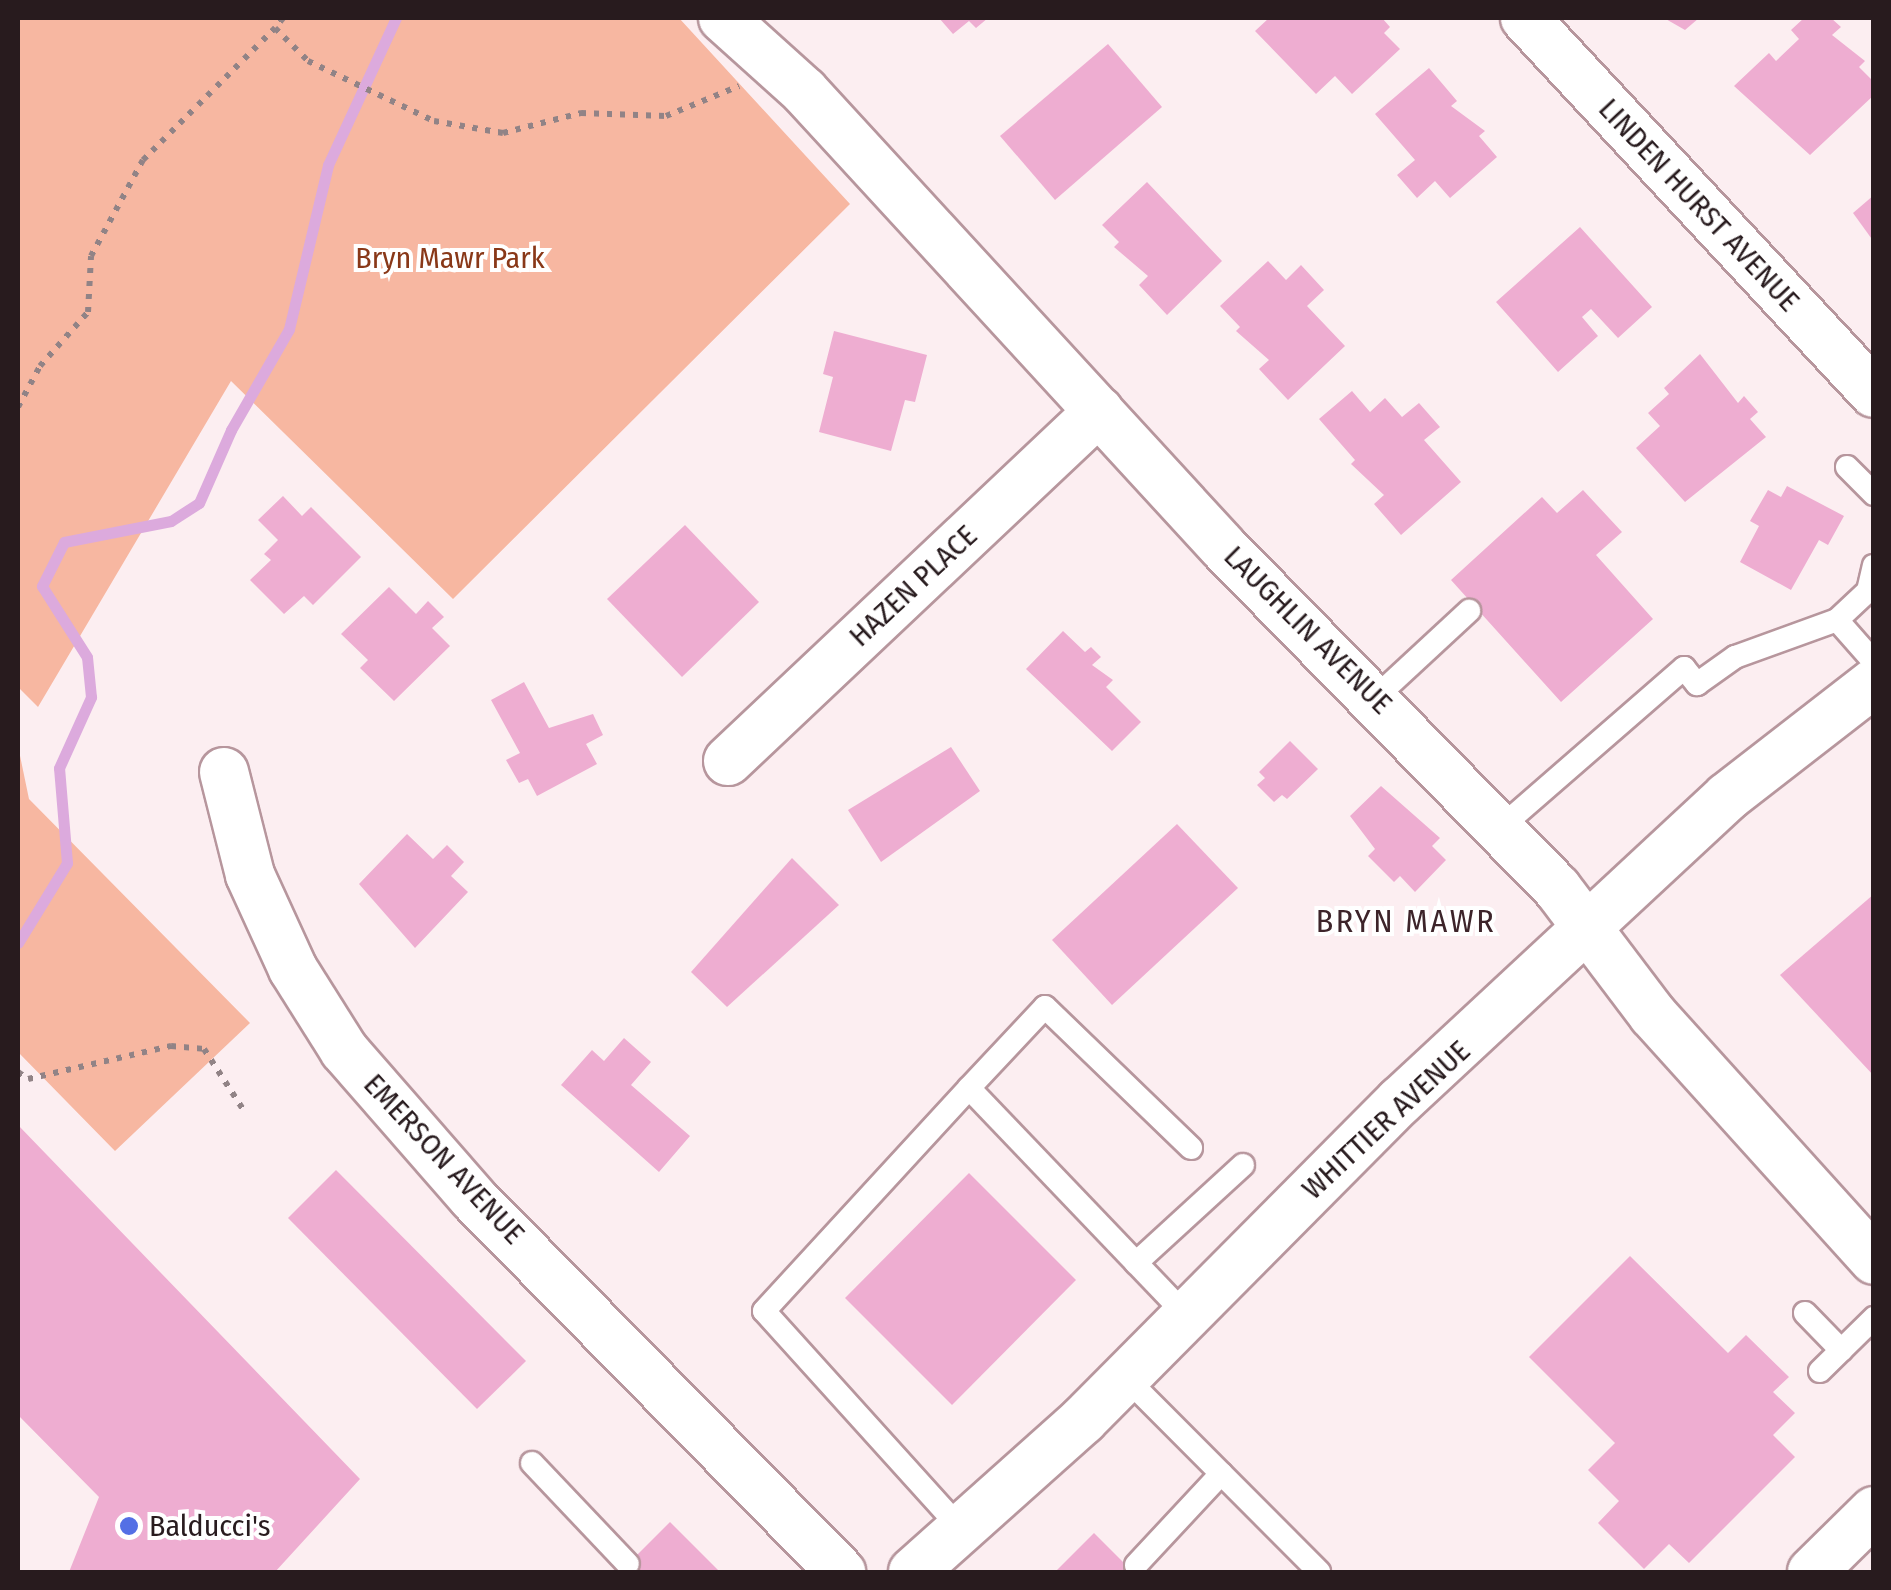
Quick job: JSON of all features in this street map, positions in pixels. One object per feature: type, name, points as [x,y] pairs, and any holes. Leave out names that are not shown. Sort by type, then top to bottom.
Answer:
[{"type":"street","name":"LAUGHLIN AVENUE","points":[[723,18],[779,69],[1302,630],[1376,697],[1500,828],[1653,1015],[1874,1260]]},
{"type":"street","name":"LINDEN HURST AVENUE","points":[[1524,18],[1874,392]]},
{"type":"street","name":"HAZEN PLACE","points":[[728,761],[1098,411]]},
{"type":"street","name":"WHITTIER AVENUE","points":[[913,1572],[1125,1377],[1400,1101],[1588,931],[1727,797],[1874,683]]},
{"type":"street","name":"EMERSON AVENUE","points":[[224,772],[250,875],[292,969],[344,1050],[473,1198],[841,1572]]},
{"type":"street","points":[[1812,1572],[1874,1511]]},
{"type":"lane","points":[[1848,466],[1874,494]]},
{"type":"lane","points":[[1500,828],[1684,668],[1697,684],[1735,658],[1837,620],[1868,591],[1874,566]]},
{"type":"lane","points":[[1376,697],[1469,611]]},
{"type":"lane","points":[[1837,620],[1874,662]]},
{"type":"lane","points":[[962,1530],[764,1311],[1044,1007],[1191,1148]]},
{"type":"lane","points":[[970,1088],[1186,1315]]},
{"type":"lane","points":[[1136,1262],[1243,1165]]},
{"type":"lane","points":[[1804,1313],[1841,1350]]},
{"type":"lane","points":[[1820,1371],[1874,1318]]},
{"type":"lane","points":[[1125,1377],[1311,1570]]},
{"type":"lane","points":[[532,1463],[628,1564]]},
{"type":"lane","points":[[1136,1565],[1221,1474]]},
{"type":"path","points":[[18,407],[40,366],[88,312],[91,256],[143,160],[283,18]]},
{"type":"path","points":[[275,28],[308,61],[372,88],[434,121],[503,133],[581,113],[666,116],[779,69]]},
{"type":"path","points":[[18,1072],[28,1078],[171,1046],[204,1049],[246,1114]]},
{"type":"green space","name":"Bryn Mawr Park","points":[[18,18],[679,18],[850,204],[453,599],[231,381],[38,707],[18,687]]},
{"type":"green space","points":[[18,746],[29,799],[250,1023],[115,1151],[18,1052]]},
{"type":"building","points":[[939,18],[988,18],[976,28],[969,21],[953,34]]},
{"type":"building","points":[[1269,18],[1382,18],[1390,27],[1384,33],[1400,49],[1352,94],[1335,76],[1316,94],[1255,31]]},
{"type":"building","points":[[1664,18],[1699,18],[1685,30]]},
{"type":"building","points":[[1804,18],[1831,18],[1841,27],[1832,35],[1865,61],[1859,67],[1874,82],[1874,95],[1810,155],[1734,86],[1769,53],[1776,61],[1799,39],[1791,30]]},
{"type":"building","points":[[1108,44],[1162,107],[1055,200],[1000,136]]},
{"type":"building","points":[[1429,68],[1457,101],[1451,106],[1485,131],[1479,136],[1497,157],[1450,198],[1435,181],[1417,198],[1397,175],[1415,160],[1375,114]]},
{"type":"building","points":[[1147,182],[1222,261],[1167,315],[1139,285],[1148,276],[1114,247],[1119,242],[1102,225]]},
{"type":"building","points":[[1874,195],[1874,242],[1853,213]]},
{"type":"building","points":[[1580,227],[1652,307],[1618,338],[1591,309],[1582,317],[1598,336],[1558,372],[1496,302]]},
{"type":"building","points":[[1268,261],[1286,280],[1301,265],[1324,290],[1307,306],[1345,346],[1288,400],[1259,369],[1269,360],[1236,331],[1240,327],[1220,306]]},
{"type":"building","points":[[834,331],[927,355],[915,402],[905,400],[891,451],[819,432],[833,377],[823,374]]},
{"type":"building","points":[[1700,354],[1738,403],[1744,396],[1758,412],[1750,419],[1766,437],[1685,502],[1636,448],[1660,426],[1648,413],[1669,394],[1664,388]]},
{"type":"building","points":[[1352,391],[1370,412],[1385,398],[1402,417],[1419,403],[1440,427],[1424,440],[1461,482],[1401,535],[1374,504],[1384,495],[1351,464],[1355,460],[1319,419]]},
{"type":"building","points":[[1787,486],[1844,516],[1828,545],[1819,540],[1791,590],[1740,562],[1759,526],[1750,521],[1768,490],[1781,497]]},
{"type":"building","points":[[1583,490],[1622,532],[1596,555],[1653,619],[1561,702],[1451,580],[1542,497],[1557,513]]},
{"type":"building","points":[[283,496],[302,516],[311,507],[361,557],[313,605],[304,596],[284,614],[250,580],[271,560],[264,554],[278,540],[258,520]]},
{"type":"building","points":[[685,525],[759,602],[682,677],[607,599]]},
{"type":"building","points":[[389,587],[416,614],[428,601],[444,617],[432,628],[450,646],[394,701],[360,668],[368,660],[341,634]]},
{"type":"building","points":[[1063,631],[1085,652],[1091,647],[1101,657],[1092,665],[1113,680],[1106,687],[1141,722],[1112,751],[1026,669]]},
{"type":"building","points":[[524,682],[549,728],[593,714],[603,735],[586,744],[597,764],[537,796],[528,779],[519,783],[506,760],[520,753],[491,700]]},
{"type":"building","points":[[1290,741],[1318,769],[1287,799],[1282,795],[1274,802],[1257,785],[1265,778],[1259,772]]},
{"type":"building","points":[[951,747],[980,791],[881,862],[848,810]]},
{"type":"building","points":[[1381,786],[1440,838],[1432,846],[1446,860],[1415,892],[1400,876],[1394,882],[1368,856],[1375,849],[1350,816]]},
{"type":"building","points":[[1177,824],[1238,888],[1112,1005],[1052,940]]},
{"type":"building","points":[[407,834],[433,859],[447,845],[464,862],[451,876],[468,892],[415,948],[359,884]]},
{"type":"building","points":[[792,858],[839,905],[727,1007],[691,972]]},
{"type":"building","points":[[1874,894],[1874,1076],[1780,975]]},
{"type":"building","points":[[624,1038],[651,1062],[631,1085],[690,1136],[659,1172],[561,1085],[592,1050],[604,1061]]},
{"type":"building","points":[[18,1125],[360,1479],[275,1572],[69,1572],[99,1497],[18,1415]]},
{"type":"building","points":[[336,1170],[526,1361],[477,1409],[288,1218]]},
{"type":"building","points":[[969,1173],[1076,1280],[952,1405],[845,1298]]},
{"type":"building","points":[[1630,1256],[1728,1353],[1746,1335],[1789,1377],[1773,1392],[1795,1413],[1773,1435],[1795,1457],[1689,1563],[1669,1544],[1644,1569],[1598,1523],[1619,1501],[1588,1470],[1615,1443],[1529,1357]]},
{"type":"building","points":[[670,1522],[720,1572],[619,1572],[628,1564]]},
{"type":"building","points":[[1094,1533],[1133,1572],[1055,1572]]},
{"type":"waterway","points":[[18,943],[67,863],[59,768],[91,697],[87,657],[42,586],[64,542],[171,521],[199,503],[231,430],[289,329],[328,165],[396,18]]},
{"type":"place","name":"Balducci's","points":[[129,1526]]},
{"type":"district","name":"BRYN MAWR","points":[[1406,921]]}]
